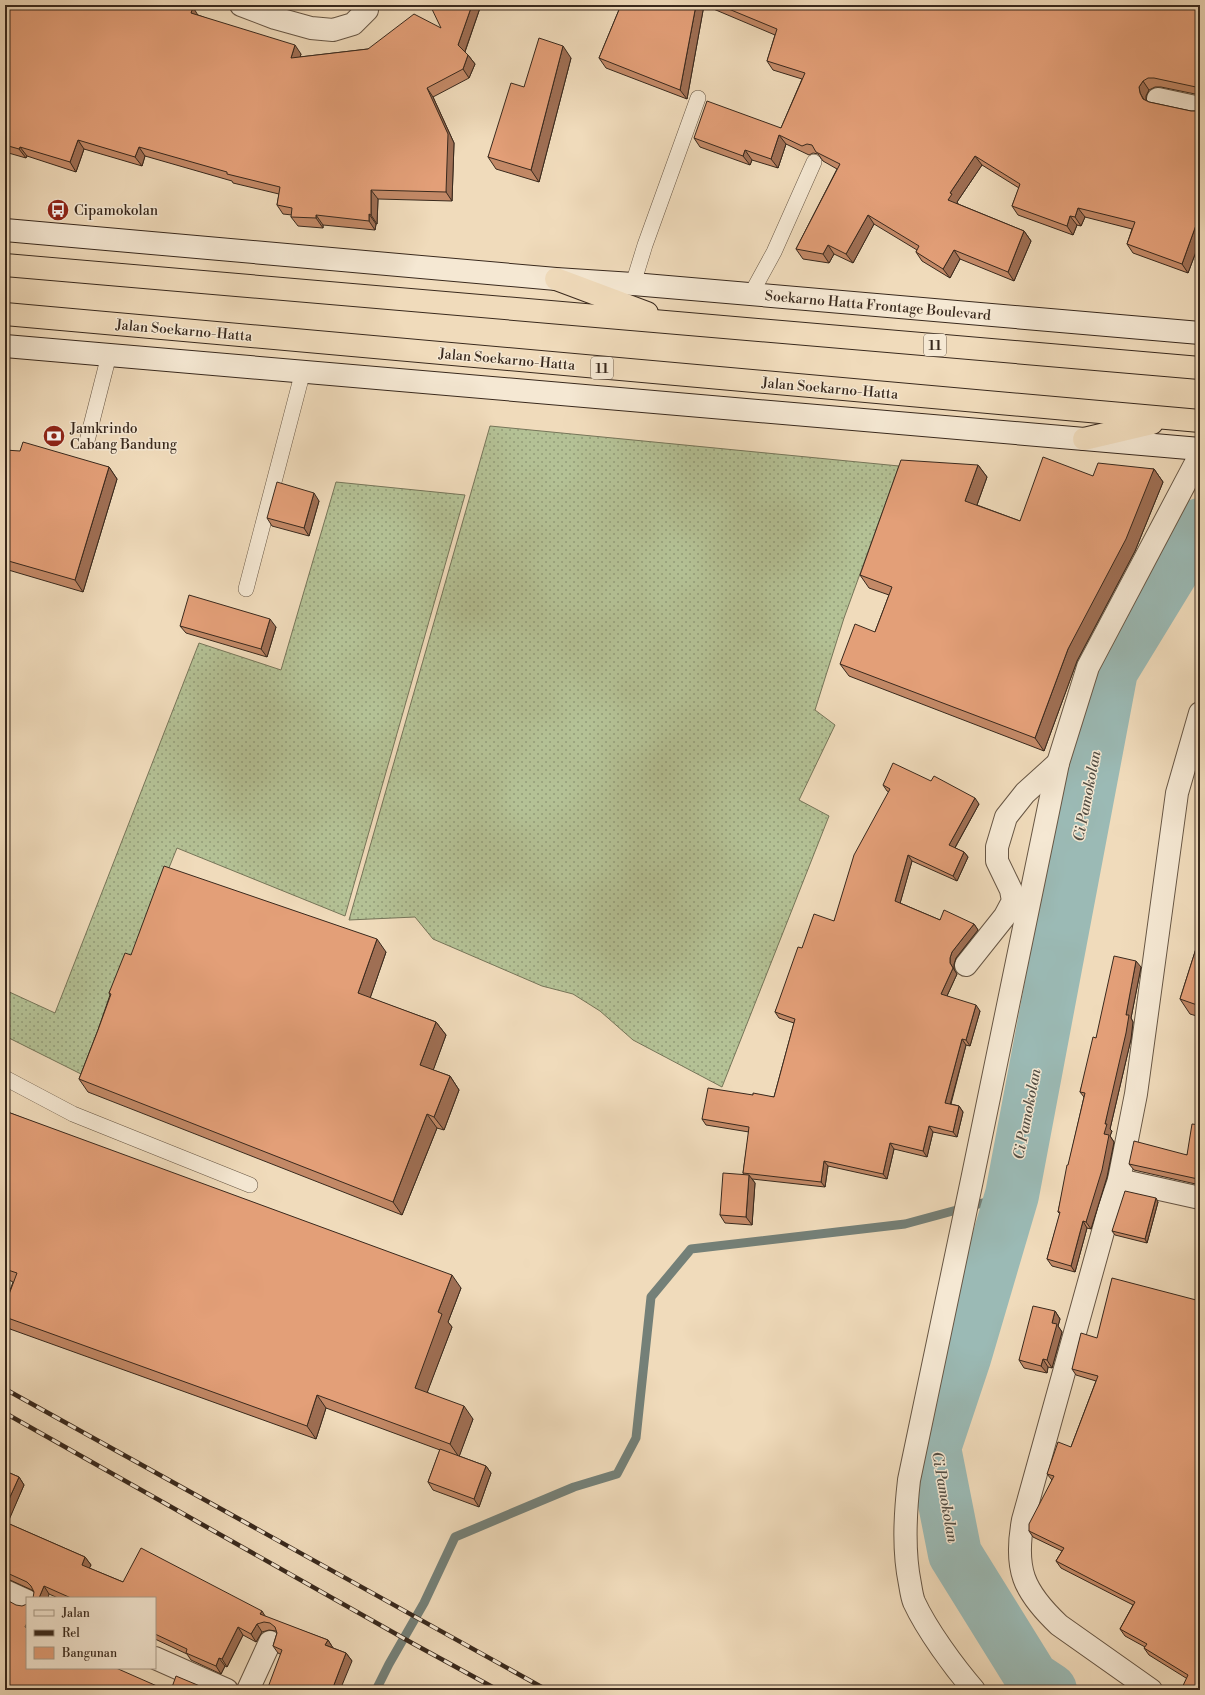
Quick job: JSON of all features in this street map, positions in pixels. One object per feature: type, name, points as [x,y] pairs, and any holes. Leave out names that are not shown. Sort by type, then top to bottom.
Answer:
[{"type":"highway","name":"11","points":[[5,265],[1200,368]]},
{"type":"highway","points":[[556,279],[671,322]]},
{"type":"highway","name":"Jalan Soekarno-Hatta","points":[[5,314],[1200,421]]},
{"type":"highway","points":[[1084,439],[1171,418]]},
{"type":"street","points":[[241,5],[289,22],[311,28],[332,30],[353,24],[367,10],[368,5]]},
{"type":"street","points":[[1158,99],[1200,108]]},
{"type":"street","points":[[5,230],[556,279]]},
{"type":"street","name":"Soekarno Hatta Frontage Boulevard","points":[[556,279],[633,284],[1200,333]]},
{"type":"street","name":"Jalan Soekarno-Hatta","points":[[5,346],[1200,449]]},
{"type":"street","points":[[974,1690],[960,1674],[913,1601],[908,1576],[905,1518],[909,1480],[962,1231],[1058,763],[1088,667],[1200,455]]},
{"type":"street","points":[[1151,1690],[1059,1625],[1047,1614],[1030,1592],[1021,1571],[1019,1540],[1023,1520],[1119,1180],[1136,1094],[1177,793],[1200,713]]},
{"type":"street","points":[[966,965],[1005,916],[1013,901],[1011,890],[998,861],[997,847],[1006,817],[1025,793],[1058,763]]},
{"type":"street","points":[[1119,1180],[1200,1198]]},
{"type":"street","points":[[5,1591],[26,1601]]},
{"type":"street","points":[[248,1690],[270,1642]]},
{"type":"street","points":[[156,1658],[226,1690]]},
{"type":"lane","points":[[633,284],[645,245],[698,98]]},
{"type":"lane","points":[[751,294],[774,252],[814,162]]},
{"type":"lane","points":[[87,441],[109,355]]},
{"type":"lane","points":[[246,589],[304,371]]},
{"type":"lane","points":[[5,1078],[73,1114],[250,1185]]},
{"type":"green space","points":[[490,426],[899,466],[844,618],[815,710],[835,725],[799,800],[829,816],[722,1087],[633,1040],[600,1011],[573,994],[542,986],[433,939],[415,917],[349,920]]},
{"type":"green space","points":[[336,482],[465,495],[345,916],[177,848],[85,1076],[5,1036],[5,990],[55,1013],[199,643],[281,670]]},
{"type":"building","points":[[5,5],[186,5],[193,7],[191,13],[295,45],[291,58],[368,49],[414,14],[441,28],[430,5],[472,5],[458,45],[468,55],[463,69],[427,88],[448,134],[446,192],[371,190],[371,215],[369,214],[369,221],[316,215],[316,218],[291,217],[292,208],[277,205],[280,187],[227,174],[227,172],[139,147],[135,157],[78,140],[70,162],[20,147],[19,149],[5,145]]},
{"type":"building","points":[[621,5],[696,5],[680,90],[599,58]]},
{"type":"building","points":[[719,5],[1200,5],[1200,88],[1154,78],[1148,78],[1143,81],[1139,87],[1143,99],[1149,102],[1191,111],[1198,111],[1200,109],[1200,214],[1182,264],[1127,244],[1135,222],[1078,208],[1075,217],[1070,216],[1067,226],[1012,206],[1020,184],[975,156],[950,193],[952,194],[948,200],[1024,231],[1008,272],[954,250],[943,269],[916,252],[919,246],[868,215],[846,254],[828,245],[823,254],[796,249],[840,164],[816,152],[812,145],[807,144],[802,146],[779,135],[771,159],[745,150],[743,156],[694,138],[707,101],[781,128],[805,73],[767,61],[777,29]]},
{"type":"building","points":[[539,38],[563,46],[531,170],[488,157],[511,83],[524,87]]},
{"type":"building","points":[[23,442],[109,467],[75,580],[5,560],[5,450],[20,451]]},
{"type":"building","points":[[1043,457],[1093,476],[1098,463],[1154,469],[1126,539],[1068,649],[1035,738],[840,664],[855,624],[875,632],[892,587],[860,575],[901,460],[978,465],[965,501],[1020,521]]},
{"type":"building","points":[[277,482],[314,493],[304,528],[267,518]]},
{"type":"building","points":[[189,595],[270,619],[261,649],[180,626]]},
{"type":"building","points":[[893,763],[931,781],[934,776],[975,798],[949,845],[964,852],[953,876],[908,855],[895,901],[940,920],[944,910],[974,924],[952,952],[950,963],[953,968],[941,994],[976,1005],[966,1040],[962,1039],[945,1103],[959,1106],[953,1132],[929,1126],[923,1151],[890,1143],[883,1174],[824,1161],[821,1182],[743,1173],[749,1127],[702,1119],[708,1088],[774,1097],[795,1019],[775,1012],[798,947],[802,948],[814,914],[834,921],[854,855],[890,789],[883,785]]},
{"type":"building","points":[[164,866],[377,939],[358,993],[436,1022],[420,1065],[450,1076],[434,1117],[427,1114],[393,1202],[79,1079],[111,994],[109,993],[125,953],[131,955]]},
{"type":"building","points":[[1200,936],[1200,1006],[1180,999]]},
{"type":"building","points":[[1114,956],[1136,961],[1126,1015],[1129,1015],[1105,1124],[1107,1124],[1104,1134],[1109,1135],[1102,1170],[1086,1222],[1083,1221],[1071,1266],[1047,1259],[1060,1212],[1058,1212],[1067,1165],[1085,1093],[1080,1092],[1093,1037],[1096,1038]]},
{"type":"building","points":[[5,1111],[452,1275],[438,1312],[442,1314],[415,1388],[464,1406],[450,1444],[317,1395],[307,1426],[5,1317],[5,1305],[17,1273],[5,1269]]},
{"type":"building","points":[[1192,1124],[1200,1125],[1200,1180],[1129,1164],[1134,1141],[1187,1155]]},
{"type":"building","points":[[723,1173],[749,1175],[746,1217],[720,1215]]},
{"type":"building","points":[[1125,1191],[1156,1198],[1145,1239],[1112,1231]]},
{"type":"building","points":[[1112,1278],[1200,1301],[1200,1690],[1181,1690],[1188,1675],[1144,1648],[1147,1644],[1120,1629],[1135,1602],[1056,1561],[1064,1548],[1029,1531],[1029,1524],[1054,1476],[1047,1474],[1058,1442],[1071,1447],[1098,1376],[1072,1369],[1081,1333],[1097,1338]]},
{"type":"building","points":[[1033,1306],[1055,1311],[1052,1323],[1057,1324],[1047,1360],[1043,1359],[1041,1366],[1019,1360]]},
{"type":"building","points":[[440,1449],[486,1466],[474,1499],[428,1482]]},
{"type":"building","points":[[5,1471],[19,1477],[5,1508]]},
{"type":"building","points":[[5,1522],[85,1557],[82,1565],[123,1582],[141,1548],[262,1611],[260,1614],[328,1640],[325,1645],[346,1653],[332,1690],[267,1690],[282,1650],[273,1646],[277,1633],[275,1627],[270,1623],[264,1622],[257,1624],[251,1634],[238,1627],[222,1659],[219,1658],[216,1666],[186,1653],[187,1649],[156,1634],[156,1597],[69,1597],[44,1586],[39,1597],[33,1597],[34,1592],[27,1582],[5,1572]]},
{"type":"building","points":[[5,1599],[16,1605],[22,1606],[26,1604],[26,1669],[118,1669],[166,1690],[5,1690]]},
{"type":"building","points":[[176,1676],[207,1689],[171,1690]]},
{"type":"waterway","name":"Ci Pamokolan","points":[[1050,1690],[1032,1678],[955,1554],[934,1448],[964,1358],[1012,1195],[1111,671],[1200,525]]},
{"type":"waterway","points":[[376,1690],[424,1603],[455,1537],[574,1487],[617,1474],[636,1438],[651,1297],[691,1249],[905,1224],[1012,1195]]},
{"type":"railway","points":[[5,1389],[547,1690]]},
{"type":"railway","points":[[5,1413],[498,1690]]},
{"type":"place","name":"Cipamokolan","points":[[58,210]]},
{"type":"place","name":"Jamkrindo Cabang Bandung","points":[[54,436]]}]
